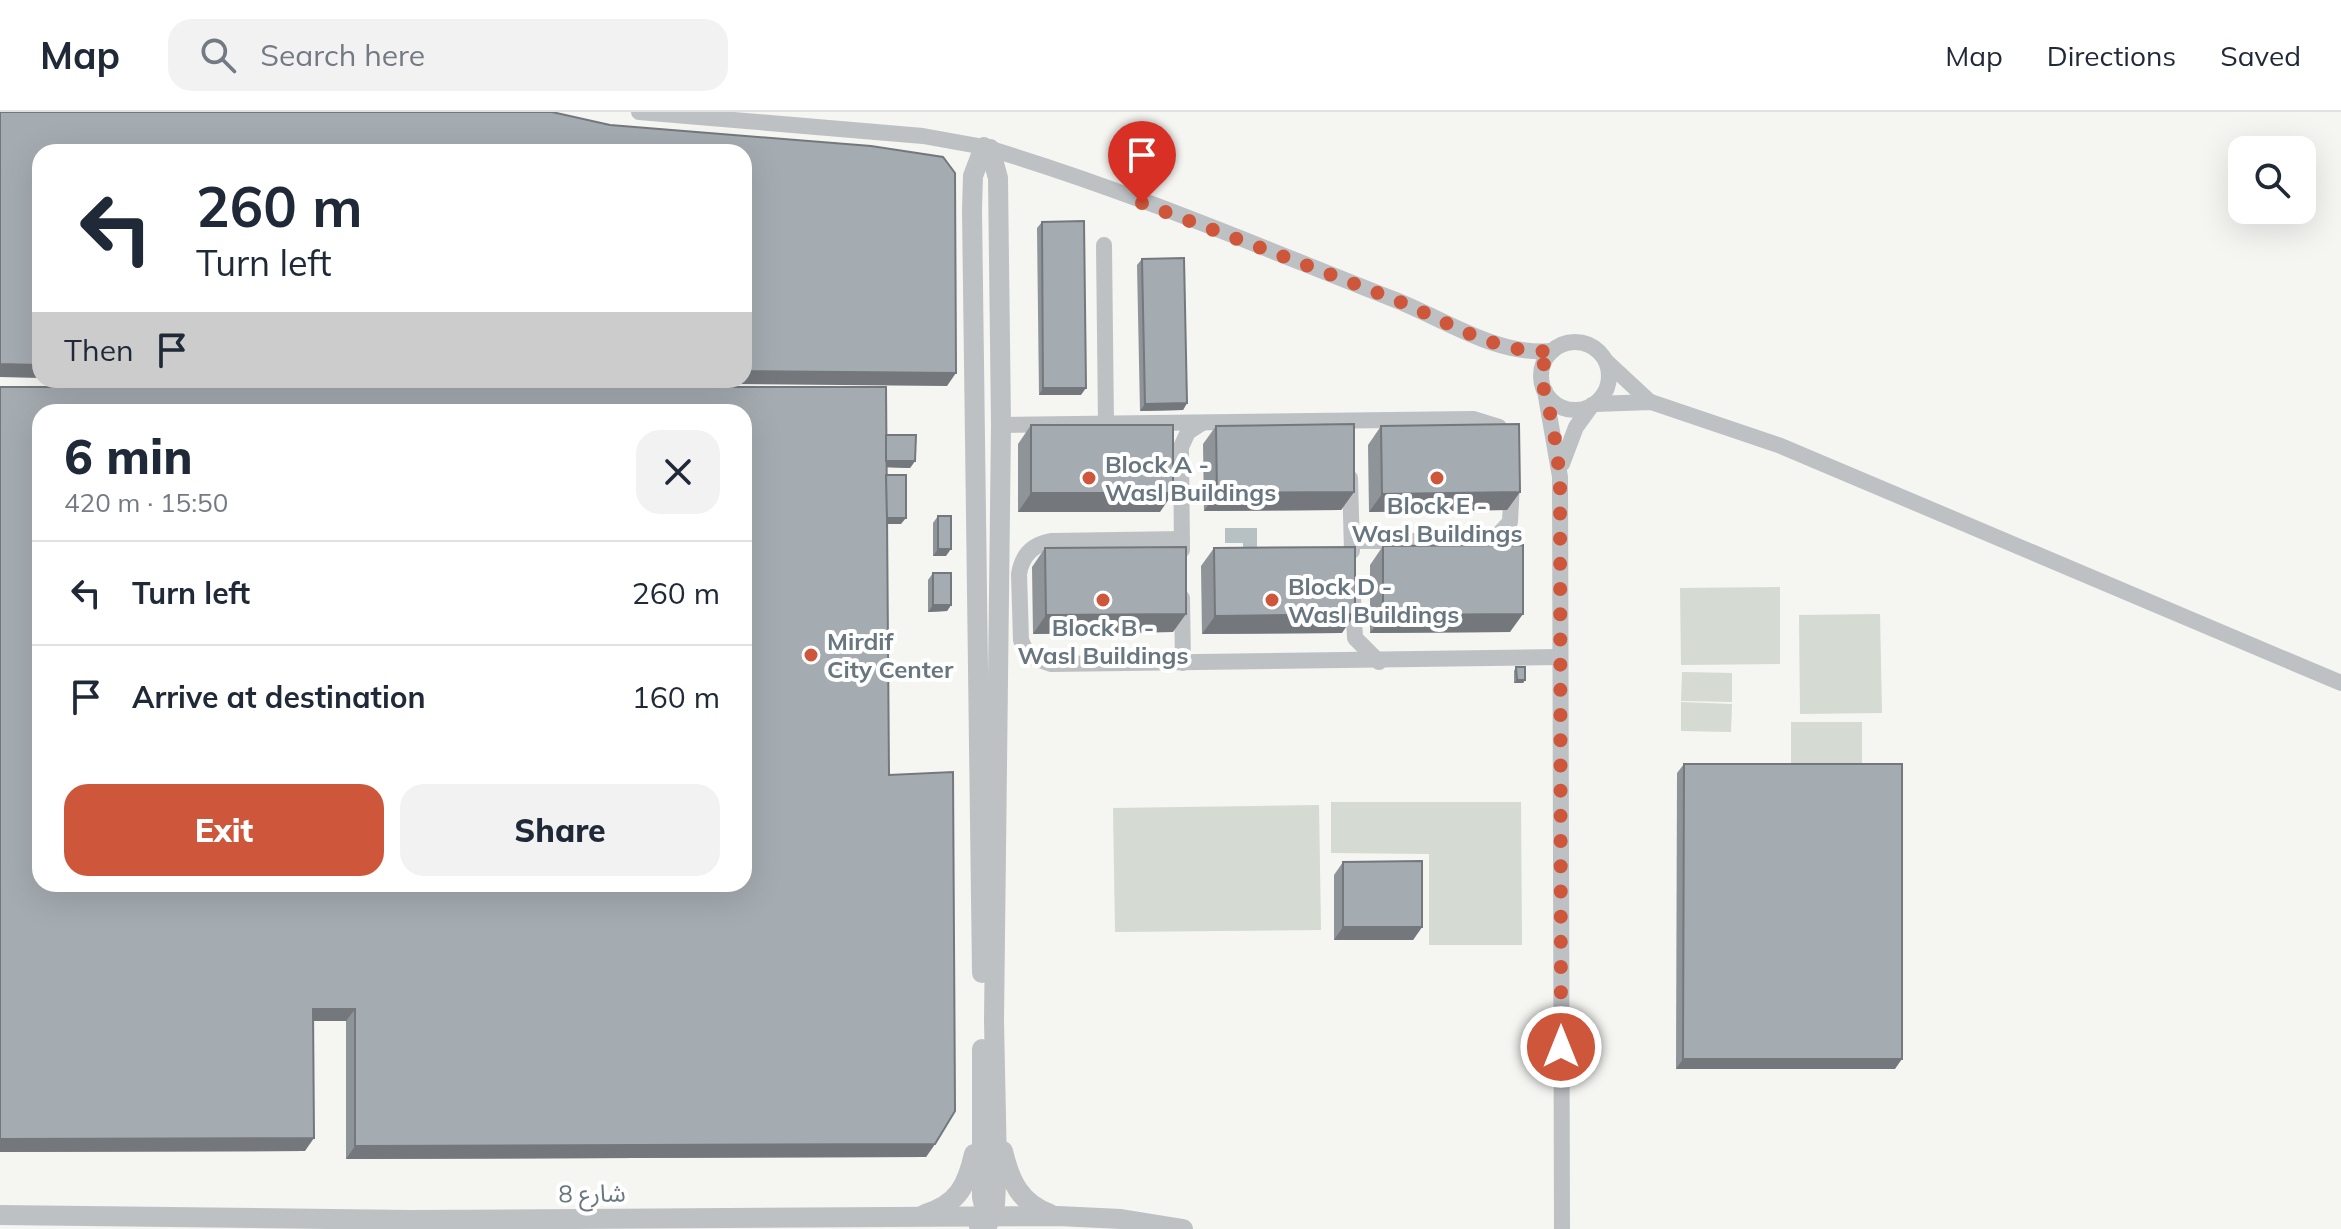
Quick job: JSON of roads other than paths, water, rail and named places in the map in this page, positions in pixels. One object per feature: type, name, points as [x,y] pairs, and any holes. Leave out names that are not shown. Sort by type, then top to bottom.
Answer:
[{"type":"street","points":[[639,112],[923,136],[987,148],[1380,294],[1499,346],[1525,352],[1552,351],[1565,343],[1584,343],[1651,402]]},
{"type":"street","points":[[987,148],[973,176],[972,210],[977,682],[983,1021],[988,1123],[1018,1193],[1035,1208],[1058,1216]]},
{"type":"street","points":[[984,1225],[994,1021],[1001,425],[998,178],[987,148]]},
{"type":"street","points":[[1104,245],[1106,424]]},
{"type":"street","points":[[1552,351],[1542,372],[1560,477],[1562,1229]]},
{"type":"street","points":[[1560,477],[1570,439],[1607,389],[1609,370],[1606,361]]},
{"type":"street","points":[[1545,391],[1567,409],[1651,402],[1781,446],[2341,683]]},
{"type":"street","points":[[975,399],[984,407],[988,418],[989,538],[999,568]]},
{"type":"street","points":[[1001,425],[1203,423],[1348,427],[1487,421],[1499,427],[1511,458],[1513,511],[1510,522],[1495,538],[1485,541],[1352,541]]},
{"type":"street","points":[[1183,663],[1181,447],[1188,432],[1203,423]]},
{"type":"street","points":[[1331,663],[1345,652],[1355,638],[1349,465]]},
{"type":"street","points":[[1182,539],[1042,542],[1026,555],[1019,574],[1021,640],[1028,656],[1035,661],[1183,663],[1560,657]]},
{"type":"street","points":[[1355,638],[1379,662]]},
{"type":"street","points":[[977,682],[990,698],[991,765],[998,804]]},
{"type":"street","points":[[916,1217],[952,1202],[963,1191],[988,1123]]},
{"type":"street","name":"شارع 8","points":[[0,1215],[622,1224],[916,1217],[984,1225],[1058,1216],[1121,1219],[1183,1229]]},
{"type":"place","name":"Block A - Wasl Buildings","points":[[1089,478]]},
{"type":"place","name":"Block E - Wasl Buildings","points":[[1437,478]]},
{"type":"place","name":"Block B - Wasl Buildings","points":[[1103,600]]},
{"type":"place","name":"Block D - Wasl Buildings","points":[[1272,600]]},
{"type":"place","name":"Mirdif City Center","points":[[811,655]]}]
